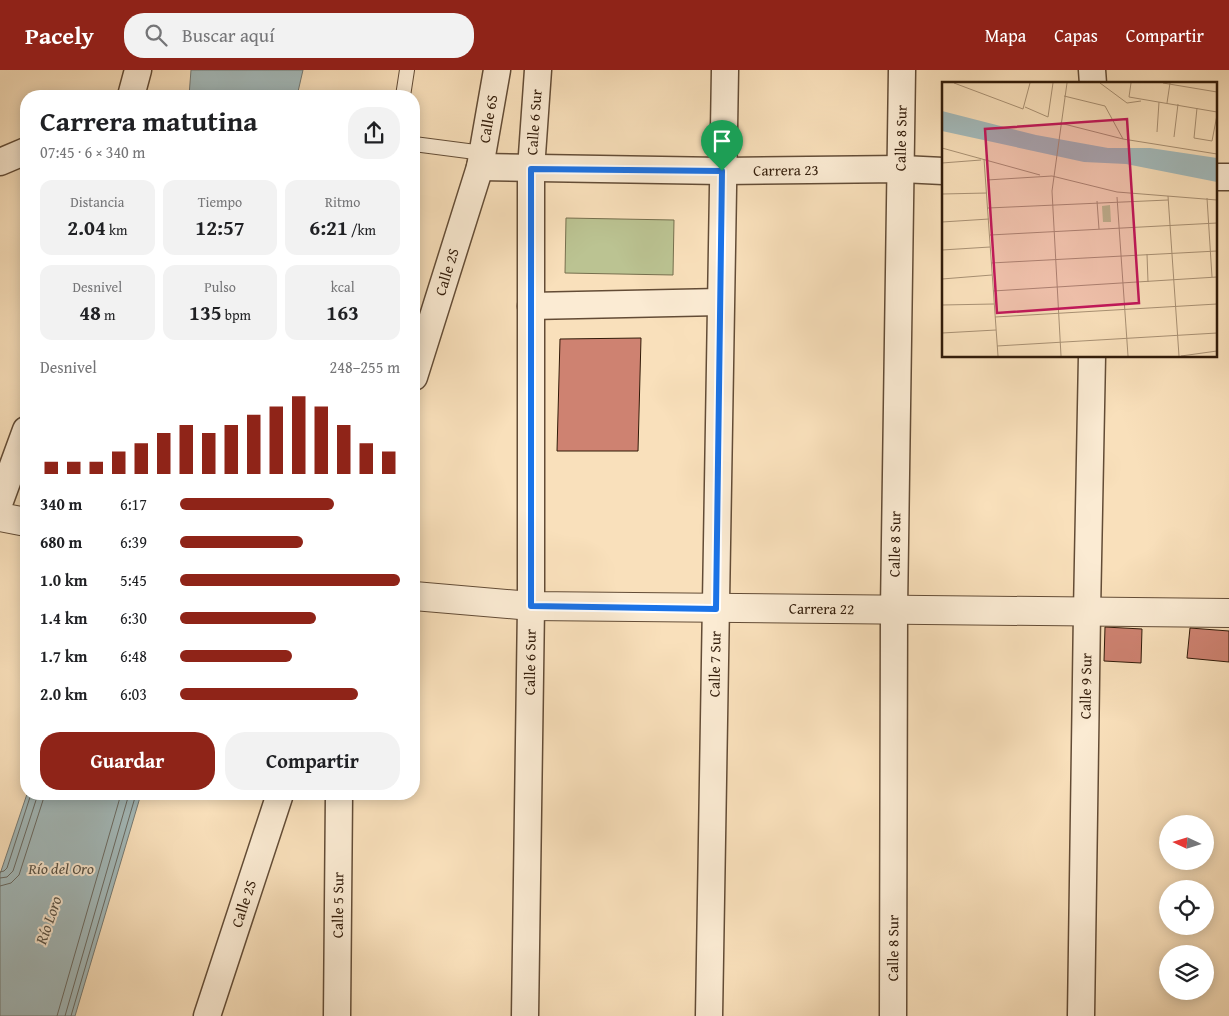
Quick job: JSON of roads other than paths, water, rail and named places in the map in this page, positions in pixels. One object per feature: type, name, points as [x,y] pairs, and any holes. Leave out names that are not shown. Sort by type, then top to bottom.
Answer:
[{"type":"street","points":[[133,90],[138,70]]},
{"type":"street","name":"Calle 6S","points":[[481,160],[497,70]]},
{"type":"street","name":"Calle 6 Sur","points":[[525,1016],[531,606],[531,169],[538,70]]},
{"type":"street","name":"Calle 7 Sur","points":[[710,1016],[725,70]]},
{"type":"street","name":"Calle 8 Sur","points":[[893,1016],[894,609],[902,70]]},
{"type":"street","points":[[0,162],[20,154]]},
{"type":"street","name":"Carrera 23","points":[[481,160],[531,169],[722,171],[902,169],[942,171]]},
{"type":"street","name":"Calle 2S","points":[[420,358],[481,160]]},
{"type":"street","points":[[1216,177],[1229,176]]},
{"type":"street","points":[[531,306],[720,302]]},
{"type":"street","name":"Calle 9 Sur","points":[[1081,1016],[1092,358]]},
{"type":"street","points":[[0,501],[20,446]]},
{"type":"street","points":[[0,517],[20,521]]},
{"type":"street","name":"Carrera 22","points":[[420,597],[531,606],[1229,613]]},
{"type":"street","name":"Calle 2S","points":[[207,1016],[278,800]]},
{"type":"street","name":"Calle 5 Sur","points":[[337,1016],[339,800]]},
{"type":"lane","points":[[404,90],[407,70]]},
{"type":"lane","points":[[420,145],[481,160]]},
{"type":"water","points":[[191,70],[303,70],[298,90],[189,90]]},
{"type":"water","name":"Río del Oro","points":[[25,800],[139,800],[75,1016],[0,1016],[0,874]]},
{"type":"water label","name":"Río Loro","points":[[48,920]]}]
